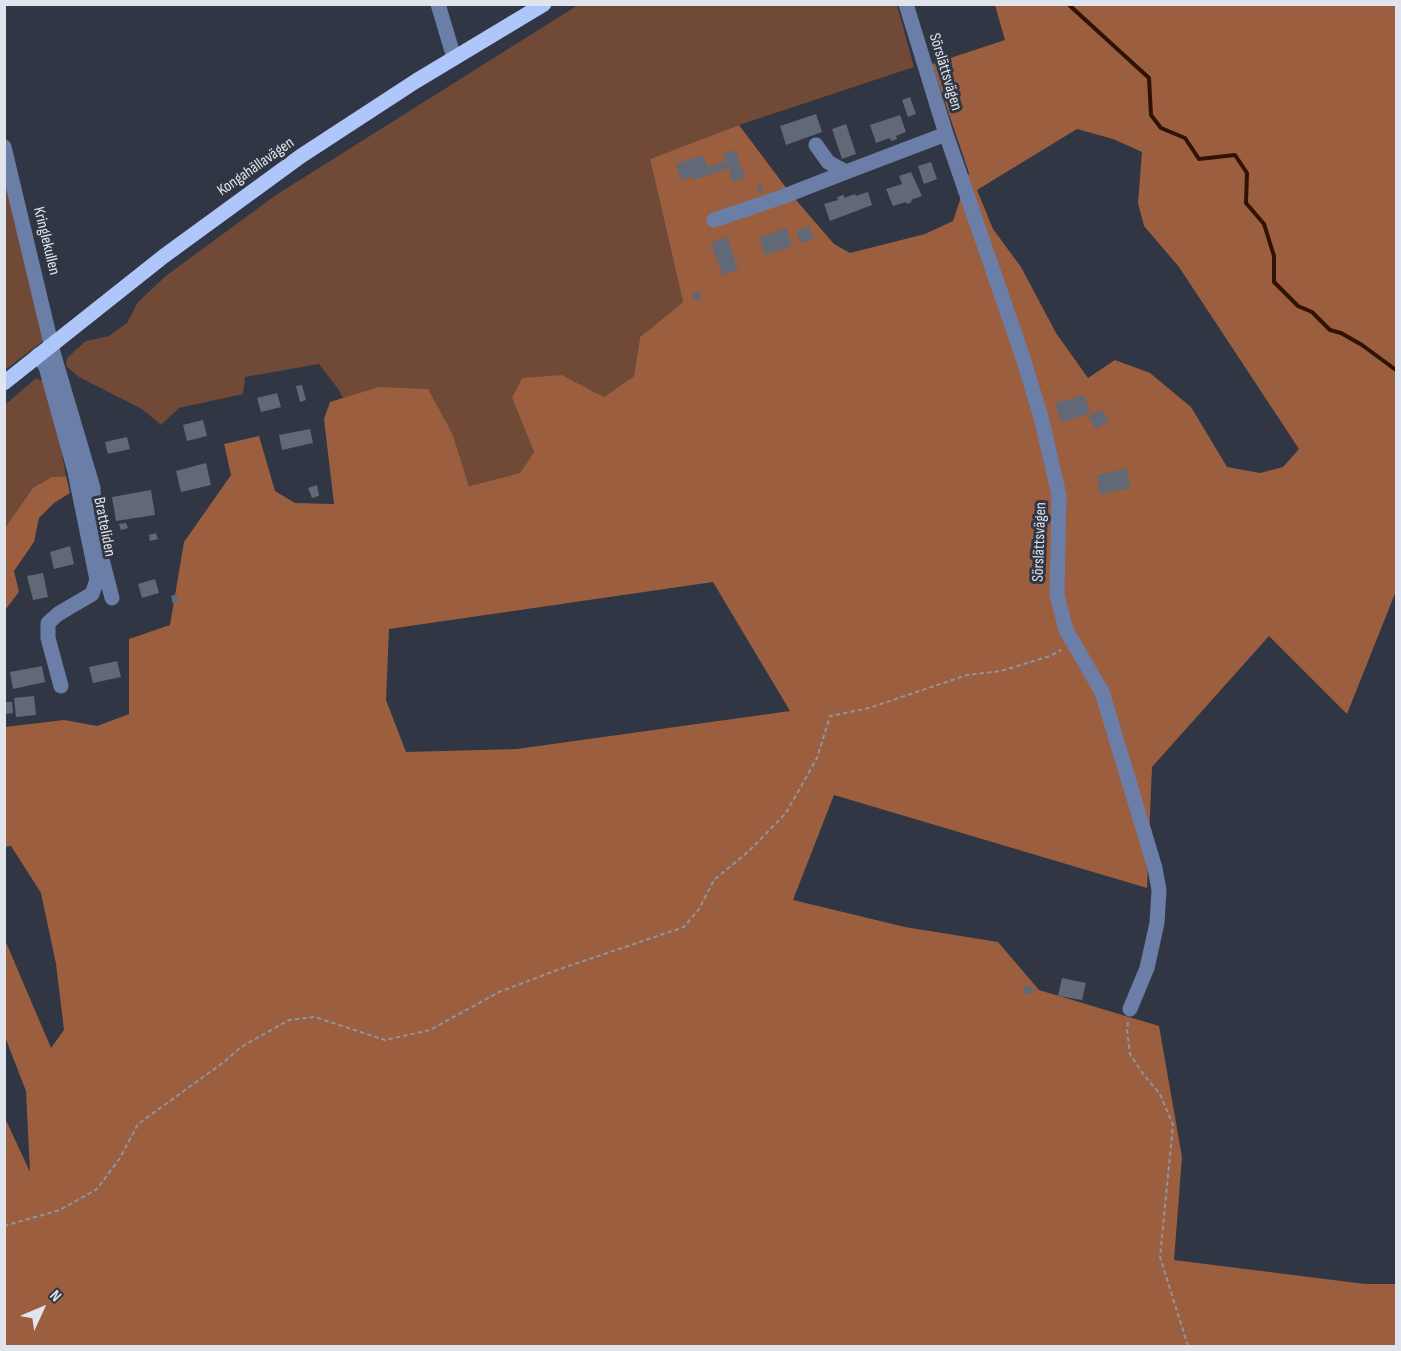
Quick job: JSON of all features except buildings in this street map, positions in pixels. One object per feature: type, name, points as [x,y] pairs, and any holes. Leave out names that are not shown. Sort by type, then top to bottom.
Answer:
[{"type":"main road","name":"Kongahällavägen","points":[[4,383],[164,256],[292,163],[455,57],[544,4]]},
{"type":"street","points":[[438,4],[455,57]]},
{"type":"street","name":"Sörslättsvägen","points":[[906,4],[946,134],[1041,417],[1059,495],[1057,595],[1066,630],[1102,692],[1152,857],[1159,890],[1157,923],[1151,957],[1130,1009]]},
{"type":"street","points":[[714,220],[782,197],[946,134]]},
{"type":"street","points":[[816,145],[828,162],[846,172]]},
{"type":"street","name":"Kringlekullen","points":[[4,147],[53,344]]},
{"type":"street","name":"Bratteliden","points":[[53,344],[54,356],[93,488],[95,532],[112,598]]},
{"type":"street","name":"Bratteliden","points":[[38,355],[46,367],[75,471],[96,580],[92,594],[58,614],[48,623],[48,638],[61,686]]},
{"type":"path","points":[[4,1226],[60,1210],[97,1189],[120,1158],[138,1124],[224,1062],[241,1047],[289,1020],[315,1017],[385,1040],[430,1030],[499,992],[684,927],[699,909],[714,880],[749,851],[786,813],[817,758],[830,716],[869,708],[967,675],[1001,671],[1050,656],[1073,644]]},
{"type":"path","points":[[1130,1009],[1127,1030],[1130,1054],[1160,1094],[1173,1125],[1160,1257],[1188,1347]]},
{"type":"shaded area","points":[[578,5],[897,5],[914,67],[739,125],[650,159],[683,302],[640,337],[634,376],[604,397],[562,375],[512,398],[534,452],[520,473],[469,486],[453,435],[378,387],[343,398],[319,364],[245,377],[243,394],[179,408],[161,425],[142,409],[79,377],[66,366],[67,358],[86,341],[109,336],[127,323],[138,302],[167,275],[276,195]]},
{"type":"shaded area","points":[[995,5],[1396,5],[1396,591],[1347,714],[1269,636],[1152,767],[1147,888],[834,795],[793,900],[905,927],[998,942],[1039,990],[1159,1026],[1182,1157],[1174,1260],[1365,1284],[1396,1284],[1396,1346],[5,1346],[4,1116],[30,1172],[26,1091],[5,1037],[5,940],[51,1048],[64,1030],[56,964],[41,893],[11,846],[5,847],[5,727],[64,720],[97,726],[129,714],[129,639],[170,625],[184,542],[231,475],[224,444],[259,436],[275,491],[295,503],[334,504],[324,419],[330,402],[378,387],[428,389],[453,435],[469,486],[520,473],[534,452],[512,398],[522,378],[562,375],[604,397],[634,376],[640,337],[683,302],[650,159],[739,125],[790,193],[834,244],[850,253],[925,234],[953,221],[969,173],[932,64],[1005,40]],"holes":[[[1077,129],[1113,139],[1142,152],[1138,203],[1144,226],[1179,267],[1299,449],[1283,467],[1260,473],[1227,467],[1191,407],[1150,373],[1115,360],[1088,378],[1056,333],[1021,267],[993,229],[977,190]],[[713,582],[790,711],[517,749],[406,752],[386,700],[389,629]]]},
{"type":"shaded area","points":[[4,177],[44,340],[5,370],[4,370]]},
{"type":"shaded area","points":[[36,378],[45,382],[54,412],[66,476],[52,477],[5,528],[5,405]]},
{"type":"shaded area","points":[[66,476],[70,493],[54,503],[39,518],[34,542],[14,571],[19,592],[5,610],[5,528],[33,488],[52,477]]},
{"type":"waterway","points":[[1068,4],[1149,78],[1151,115],[1161,128],[1185,138],[1199,159],[1235,155],[1247,173],[1246,203],[1264,224],[1274,256],[1274,282],[1298,306],[1312,312],[1330,330],[1341,333],[1362,345],[1396,370]]}]
